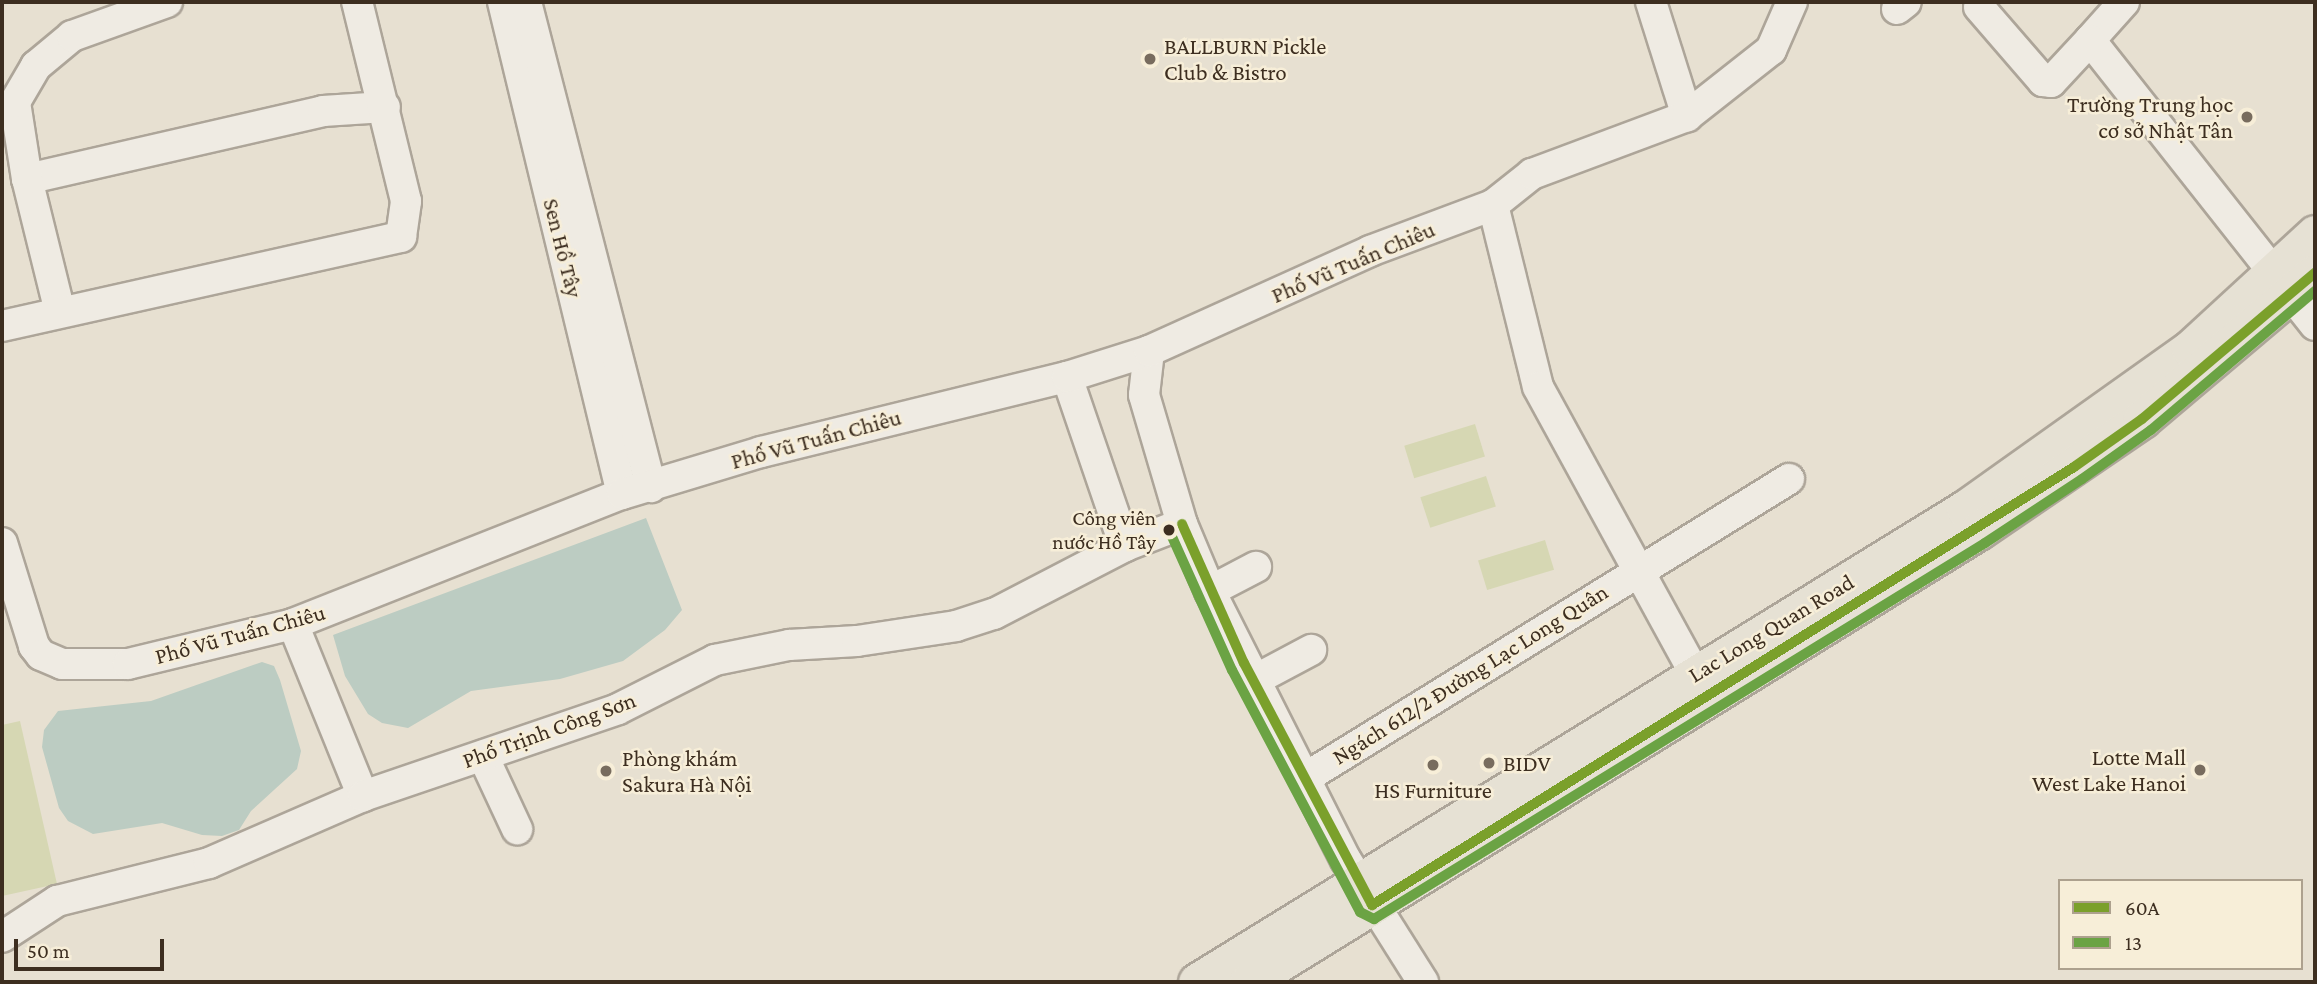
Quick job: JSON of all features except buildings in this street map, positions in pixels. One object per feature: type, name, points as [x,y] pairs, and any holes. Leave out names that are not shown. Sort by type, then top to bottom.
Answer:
[{"type":"main road","name":"Lac Long Quan Road","points":[[1197,982],[1365,893],[1978,531],[2141,419],[2294,281],[2315,234]]},
{"type":"main road","name":"Lac Long Quan Road","points":[[1248,982],[1365,893],[1695,674],[1965,509],[2190,349],[2294,281]]},
{"type":"street","points":[[60,312],[27,179],[15,102],[23,83],[72,36],[167,2]]},
{"type":"street","points":[[2,327],[401,237],[406,201],[386,107],[356,2]]},
{"type":"street","name":"Sen Hồ Tây","points":[[503,2],[622,494]]},
{"type":"street","name":"Sen Hồ Tây","points":[[526,2],[652,487]]},
{"type":"street","points":[[1651,2],[1687,116]]},
{"type":"street","name":"Phố Vũ Tuấn Chiêu","points":[[2,543],[34,646],[41,655],[62,664],[128,664],[293,624],[622,494],[761,452],[1067,377],[1149,351],[1370,251],[1493,205],[1532,174],[1687,116],[1771,50],[1792,2]]},
{"type":"street","points":[[1979,7],[2043,81],[2051,82],[2090,40],[2113,6]]},
{"type":"street","points":[[2090,40],[2171,148],[2294,281],[2315,326]]},
{"type":"street","points":[[27,179],[323,111],[386,107]]},
{"type":"street","points":[[1493,205],[1538,387],[1695,674]]},
{"type":"street","points":[[1149,351],[1144,395],[1182,524],[1210,591],[1253,681],[1365,893],[1423,982]]},
{"type":"street","points":[[1067,377],[1125,546]]},
{"type":"street","name":"Ngách 612/2 Đường Lạc Long Quân","points":[[1305,778],[1636,570],[1789,479]]},
{"type":"street","name":"Phố Trịnh Công Sơn","points":[[2,937],[57,901],[209,863],[363,796],[618,709],[715,660],[789,645],[857,641],[956,626],[994,614],[1125,546],[1182,524]]},
{"type":"street","points":[[1210,591],[1256,567]]},
{"type":"street","points":[[293,624],[363,796]]},
{"type":"street","points":[[1253,681],[1311,650]]},
{"type":"street","points":[[484,756],[517,829]]},
{"type":"green space","points":[[1475,424],[1485,457],[1414,478],[1404,446]]},
{"type":"green space","points":[[1486,476],[1496,506],[1430,528],[1420,497]]},
{"type":"green space","points":[[1545,540],[1554,570],[1487,590],[1478,560]]},
{"type":"green space","points":[[20,721],[57,884],[2,896],[2,725]]},
{"type":"shaded area","points":[[646,518],[682,610],[665,630],[623,661],[560,679],[471,691],[408,728],[382,723],[368,714],[345,676],[333,635]]},
{"type":"shaded area","points":[[262,662],[274,666],[301,751],[297,769],[251,811],[239,830],[222,836],[202,835],[162,823],[93,834],[68,821],[59,808],[42,747],[44,730],[58,711],[151,701]]},
{"type":"transit line","name":"60A","points":[[1182,524],[1244,663],[1372,905],[2074,467],[2142,419],[2315,273]]},
{"type":"transit line","name":"13","points":[[1169,530],[1232,670],[1360,912],[1374,919],[1985,543],[2082,479],[2151,430],[2315,291]]},
{"type":"place","name":"BALLBURN Pickle Club & Bistro","points":[[1150,59]]},
{"type":"place","name":"Trường Trung học cơ sở Nhật Tân","points":[[2247,117]]},
{"type":"place","name":"Công viên nước Hồ Tây","points":[[1169,530]]},
{"type":"place","name":"BIDV","points":[[1489,763]]},
{"type":"place","name":"HS Furniture","points":[[1433,765]]},
{"type":"place","name":"Lotte Mall West Lake Hanoi","points":[[2200,770]]},
{"type":"place","name":"Phòng khám Sakura Hà Nội","points":[[606,771]]}]
